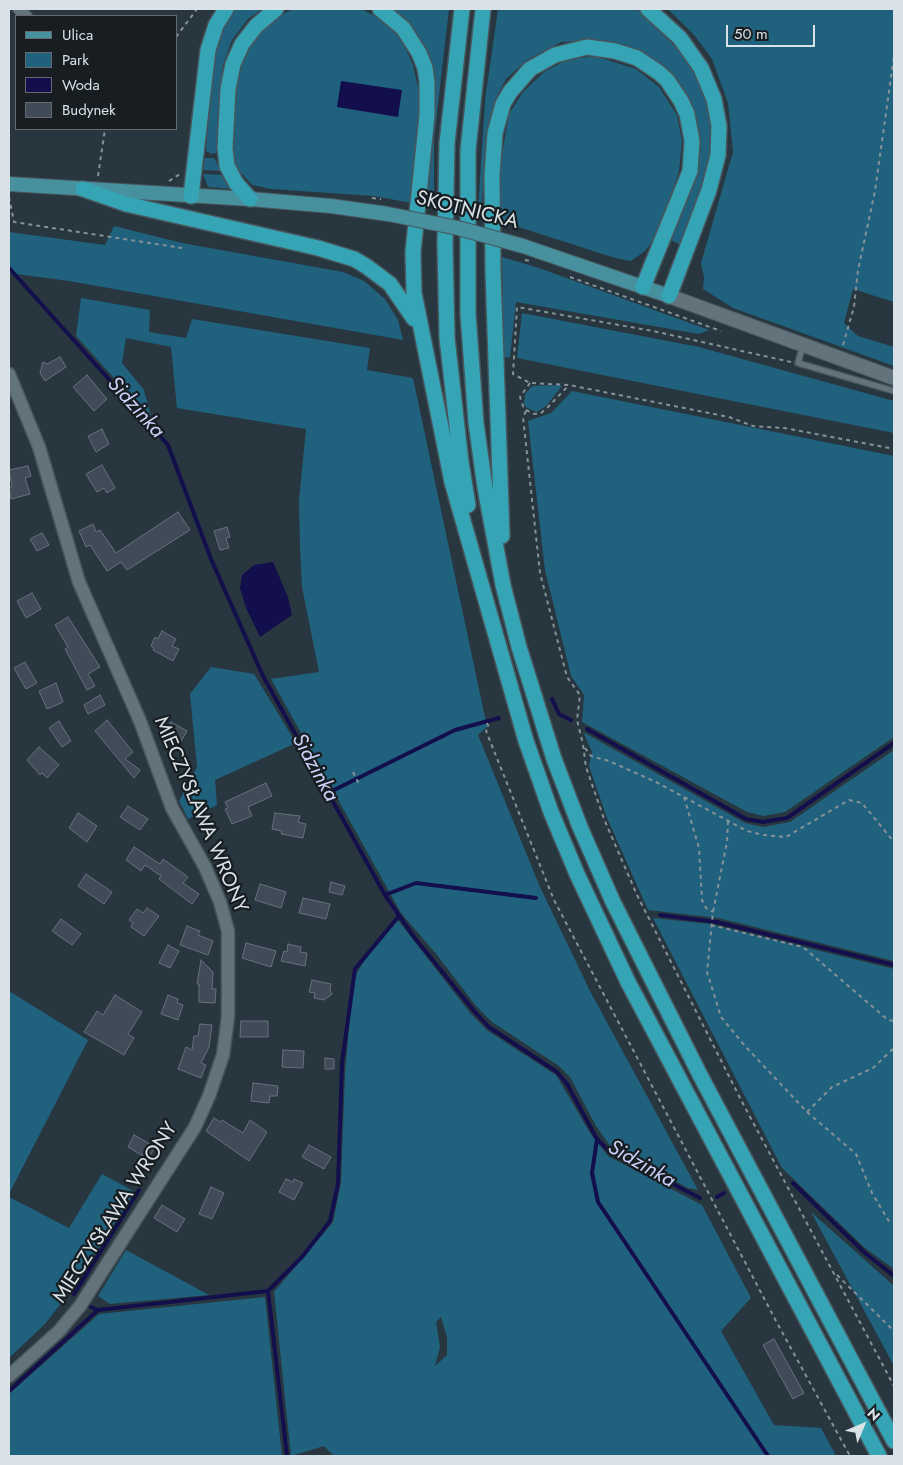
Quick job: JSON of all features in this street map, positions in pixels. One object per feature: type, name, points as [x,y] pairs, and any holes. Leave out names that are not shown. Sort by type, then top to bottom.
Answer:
[{"type":"highway","points":[[191,196],[208,50],[216,25],[226,9]]},
{"type":"highway","points":[[250,199],[230,174],[225,156],[228,89],[233,64],[242,44],[256,26],[276,9]]},
{"type":"highway","points":[[380,9],[394,19],[412,40],[419,53],[427,82],[427,115],[413,252],[414,293],[452,482],[526,741],[551,812],[588,897],[664,1053],[879,1456]]},
{"type":"highway","points":[[462,9],[447,143],[446,317],[461,462],[487,602]]},
{"type":"highway","points":[[483,9],[468,150],[466,291],[477,432],[485,488],[503,585],[525,666],[554,759],[580,827],[609,893],[700,1075],[894,1441]]},
{"type":"highway","points":[[648,9],[680,38],[701,68],[714,99],[719,126],[718,155],[709,190],[670,296]]},
{"type":"highway","points":[[503,585],[496,370],[493,150],[498,118],[510,92],[530,70],[555,55],[587,47],[615,51],[637,58],[667,80],[678,95],[687,114],[692,141],[690,171],[643,287]]},
{"type":"highway","points":[[83,189],[126,204],[294,242],[354,259],[390,284],[408,307],[421,331]]},
{"type":"main road","name":"SKOTNICKA","points":[[9,184],[331,206],[388,214],[458,228],[523,246],[670,296],[894,378]]},
{"type":"street","name":"MIECZYSŁAWA WRONY","points":[[9,374],[39,447],[79,582],[140,721],[172,808],[205,867],[220,902],[228,931],[228,1017],[223,1055],[209,1096],[195,1127],[80,1306],[59,1331],[9,1376]]},
{"type":"lane","points":[[803,344],[798,363],[894,391]]},
{"type":"path","points":[[178,34],[197,9]]},
{"type":"path","points":[[839,357],[854,307],[858,270],[875,191],[894,56]]},
{"type":"path","points":[[97,182],[105,130]]},
{"type":"path","points":[[9,195],[14,222],[182,248]]},
{"type":"path","points":[[566,275],[721,330]]},
{"type":"path","points":[[798,363],[653,331],[517,307],[514,374],[530,383],[568,385],[729,417],[752,426],[784,428],[894,449]]},
{"type":"path","points":[[530,383],[520,397],[526,411],[534,414],[541,413],[568,385]]},
{"type":"path","points":[[526,411],[523,417],[540,573],[568,677],[580,695],[577,720],[586,766],[604,819],[637,895],[740,1098],[894,1386]]},
{"type":"path","points":[[487,723],[489,728],[486,731],[554,900],[776,1321],[850,1456]]},
{"type":"path","points":[[583,745],[591,756],[609,761],[682,795],[747,831],[763,836],[786,837],[849,800],[862,803],[894,842]]},
{"type":"path","points":[[353,772],[359,784]]},
{"type":"path","points":[[682,795],[687,802],[699,848],[702,900],[706,908],[713,912]]},
{"type":"path","points":[[728,821],[727,842],[711,925],[707,972],[721,1017],[745,1046],[807,1112],[856,1154],[872,1193],[890,1223]]},
{"type":"path","points":[[711,925],[803,946],[888,1020],[894,1021]]},
{"type":"path","points":[[807,1112],[832,1087],[874,1068],[894,1048]]},
{"type":"path","points":[[835,1273],[894,1331]]},
{"type":"path","points":[[404,1456],[412,1456]]},
{"type":"green space","points":[[235,9],[262,9],[248,19],[232,40],[223,65],[216,153],[212,154],[206,151],[212,65],[218,38]]},
{"type":"green space","points":[[293,9],[361,9],[381,19],[402,40],[413,65],[420,96],[411,203],[374,196],[271,189],[252,185],[234,165],[231,147],[237,72],[248,46],[271,20]]},
{"type":"green space","points":[[392,9],[449,9],[434,139],[434,208],[424,205],[435,98],[433,74],[420,40]]},
{"type":"green space","points":[[498,9],[637,9],[686,57],[702,85],[711,113],[712,145],[695,212],[681,245],[671,240],[692,186],[700,148],[693,108],[672,75],[643,52],[603,40],[561,42],[527,60],[506,79],[495,100],[488,133],[481,211],[478,211],[485,100]]},
{"type":"green space","points":[[668,9],[894,9],[894,302],[853,289],[844,323],[858,336],[894,347],[894,366],[733,308],[703,289],[704,277],[701,263],[733,152],[728,103],[712,59],[695,36]]},
{"type":"green space","points":[[595,56],[636,69],[659,87],[677,115],[682,141],[679,171],[662,229],[645,251],[631,261],[615,258],[500,221],[499,171],[509,114],[523,92],[544,72],[566,60]]},
{"type":"green space","points":[[205,158],[214,158],[221,171],[203,170]]},
{"type":"green space","points":[[203,174],[223,175],[232,189],[208,187]]},
{"type":"green space","points":[[114,226],[182,243],[343,272],[364,281],[385,299],[398,320],[403,340],[69,281],[9,273],[9,232],[105,245]]},
{"type":"green space","points":[[502,257],[539,268],[709,330],[699,334],[516,302],[510,358],[504,357]]},
{"type":"green space","points":[[81,298],[150,310],[149,332],[186,338],[192,319],[370,348],[367,370],[413,378],[487,727],[478,735],[540,887],[590,991],[698,1190],[688,1188],[611,1147],[596,1126],[570,1077],[559,1066],[492,1022],[476,1006],[437,955],[401,913],[271,679],[319,672],[302,587],[299,500],[306,429],[177,408],[171,347],[126,338],[122,363],[144,390],[152,420],[76,336]]},
{"type":"green space","points":[[522,313],[699,347],[894,401],[894,433],[517,358]]},
{"type":"green space","points":[[532,386],[562,386],[547,405],[537,412],[527,408],[524,404],[525,394]]},
{"type":"green space","points":[[572,391],[894,456],[894,737],[785,812],[763,816],[747,812],[582,722],[584,695],[571,676],[545,570],[528,421],[551,413]]},
{"type":"green space","points":[[211,667],[254,674],[296,743],[215,780],[217,805],[188,819],[179,801],[197,767],[190,694]]},
{"type":"green space","points":[[583,732],[745,823],[763,827],[790,822],[894,750],[894,961],[718,918],[648,910],[607,818],[589,766],[592,752]]},
{"type":"green space","points":[[653,918],[710,924],[894,969],[894,1269],[865,1248],[782,1168]]},
{"type":"green space","points":[[397,919],[471,1014],[488,1031],[556,1075],[590,1133],[608,1156],[702,1205],[751,1298],[721,1331],[774,1425],[821,1428],[836,1456],[334,1456],[324,1446],[291,1456],[274,1292],[333,1222],[341,1182],[345,1074],[353,979],[366,958]],"holes":[[[441,1317],[447,1337],[447,1355],[435,1366],[440,1347],[436,1322]]]},
{"type":"green space","points":[[9,991],[88,1040],[9,1194]]},
{"type":"green space","points":[[102,1174],[135,1192],[69,1293],[45,1324],[9,1358],[9,1197],[69,1228]]},
{"type":"green space","points":[[811,1212],[894,1286],[894,1366]]},
{"type":"green space","points":[[126,1250],[209,1295],[110,1304],[98,1296]]},
{"type":"green space","points":[[265,1297],[282,1456],[9,1456],[9,1394],[99,1314]]},
{"type":"water","points":[[341,81],[402,90],[398,117],[337,107]]},
{"type":"water","points":[[273,562],[288,597],[292,615],[260,637],[246,608],[240,588],[242,575],[254,565]]},
{"type":"building","points":[[60,357],[66,367],[45,381],[40,373],[43,362],[47,364]]},
{"type":"building","points":[[87,375],[107,399],[94,411],[73,387]]},
{"type":"building","points":[[102,429],[109,444],[96,452],[88,436]]},
{"type":"building","points":[[102,465],[115,488],[107,493],[104,488],[97,492],[86,474]]},
{"type":"building","points":[[28,466],[31,476],[25,478],[30,494],[11,499],[9,488],[12,487],[9,470]]},
{"type":"building","points":[[178,512],[190,530],[127,570],[121,562],[107,571],[90,545],[86,547],[79,531],[93,524],[96,532],[100,530],[116,553]]},
{"type":"building","points":[[227,527],[230,537],[226,538],[229,548],[220,550],[214,531]]},
{"type":"building","points":[[42,533],[49,545],[37,551],[30,539]]},
{"type":"building","points":[[32,593],[41,609],[26,618],[17,601]]},
{"type":"building","points":[[68,617],[100,667],[88,674],[95,686],[87,690],[65,649],[68,647],[55,625]]},
{"type":"building","points":[[162,631],[176,639],[172,646],[179,649],[173,661],[153,650],[154,648],[151,646],[155,637],[158,639]]},
{"type":"building","points":[[25,662],[37,683],[26,689],[14,668]]},
{"type":"building","points":[[56,683],[63,702],[47,709],[39,691]]},
{"type":"building","points":[[100,695],[105,705],[88,714],[84,705]]},
{"type":"building","points":[[107,720],[133,752],[125,759],[140,770],[134,778],[95,731]]},
{"type":"building","points":[[59,721],[71,741],[62,747],[49,728]]},
{"type":"building","points":[[171,722],[187,731],[179,745],[162,735]]},
{"type":"building","points":[[39,747],[59,765],[47,778],[42,773],[40,775],[27,760]]},
{"type":"building","points":[[266,783],[272,796],[248,807],[252,816],[232,824],[225,809],[228,808],[225,802]]},
{"type":"building","points":[[128,806],[148,819],[140,830],[120,817]]},
{"type":"building","points":[[78,813],[97,826],[87,842],[69,828]]},
{"type":"building","points":[[275,813],[300,816],[298,822],[306,824],[303,838],[281,834],[282,831],[272,829]]},
{"type":"building","points":[[134,847],[160,864],[163,859],[188,877],[183,883],[199,894],[192,904],[159,879],[161,876],[145,865],[141,871],[126,860]]},
{"type":"building","points":[[86,874],[112,892],[104,904],[78,886]]},
{"type":"building","points":[[331,882],[345,886],[342,895],[329,892]]},
{"type":"building","points":[[260,884],[286,892],[281,908],[255,900]]},
{"type":"building","points":[[303,898],[330,904],[326,919],[299,913]]},
{"type":"building","points":[[147,908],[159,916],[144,936],[131,927],[133,923],[129,920],[137,909],[143,913]]},
{"type":"building","points":[[61,919],[81,934],[72,945],[52,931]]},
{"type":"building","points":[[187,926],[200,931],[198,935],[213,941],[208,955],[180,945]]},
{"type":"building","points":[[246,943],[276,951],[271,967],[242,958]]},
{"type":"building","points":[[288,944],[301,947],[300,952],[307,953],[305,966],[281,961],[284,951],[287,952]]},
{"type":"building","points":[[168,945],[179,951],[170,968],[159,963]]},
{"type":"building","points":[[201,960],[213,972],[212,989],[216,989],[215,1003],[199,1002],[199,984],[197,984]]},
{"type":"building","points":[[312,980],[331,984],[330,990],[332,994],[324,1000],[314,998],[315,993],[309,992]]},
{"type":"building","points":[[115,995],[142,1012],[128,1034],[134,1038],[124,1055],[84,1032],[97,1011],[103,1015]]},
{"type":"building","points":[[168,995],[178,999],[177,1003],[183,1005],[178,1020],[161,1014]]},
{"type":"building","points":[[241,1021],[268,1021],[268,1037],[240,1037]]},
{"type":"building","points":[[200,1024],[212,1025],[209,1047],[201,1063],[206,1065],[201,1078],[178,1069],[186,1047],[192,1050],[194,1036],[198,1036]]},
{"type":"building","points":[[283,1050],[304,1051],[303,1068],[282,1067]]},
{"type":"building","points":[[325,1058],[334,1059],[334,1069],[325,1069]]},
{"type":"building","points":[[253,1083],[278,1086],[277,1096],[270,1096],[269,1103],[251,1101]]},
{"type":"building","points":[[214,1118],[220,1122],[222,1120],[243,1133],[250,1120],[267,1132],[249,1161],[206,1131]]},
{"type":"building","points":[[134,1135],[155,1147],[148,1159],[128,1147]]},
{"type":"building","points":[[309,1145],[331,1157],[324,1169],[302,1157]]},
{"type":"building","points":[[286,1179],[293,1182],[294,1179],[303,1183],[294,1200],[279,1192]]},
{"type":"building","points":[[211,1187],[224,1193],[212,1219],[199,1214]]},
{"type":"building","points":[[162,1205],[185,1219],[177,1232],[154,1218]]},
{"type":"building","points":[[774,1339],[804,1393],[793,1399],[763,1345]]},
{"type":"waterway","name":"Sidzinka","points":[[9,268],[168,445],[211,559],[263,676],[385,895],[414,937],[489,1027],[557,1072],[567,1084],[597,1139],[609,1151],[700,1198]]},
{"type":"waterway","points":[[552,699],[559,714],[571,720]]},
{"type":"waterway","points":[[328,793],[455,730],[499,718]]},
{"type":"waterway","points":[[587,729],[746,819],[763,822],[787,818],[894,743]]},
{"type":"waterway","points":[[385,895],[416,883],[536,898]]},
{"type":"waterway","points":[[660,915],[717,922],[894,965]]},
{"type":"waterway","points":[[287,1456],[268,1291],[302,1257],[330,1221],[338,1184],[342,1063],[355,969],[399,916]]},
{"type":"waterway","points":[[597,1139],[592,1173],[598,1202],[768,1456]]},
{"type":"waterway","name":"Sidzinka","points":[[793,1183],[865,1253],[894,1276]]},
{"type":"waterway","points":[[74,1294],[139,1190]]},
{"type":"waterway","name":"Sidzinka","points":[[717,1197],[724,1193]]},
{"type":"waterway","points":[[9,1391],[98,1310],[268,1291]]},
{"type":"waterway","points":[[91,1307],[98,1310]]}]
